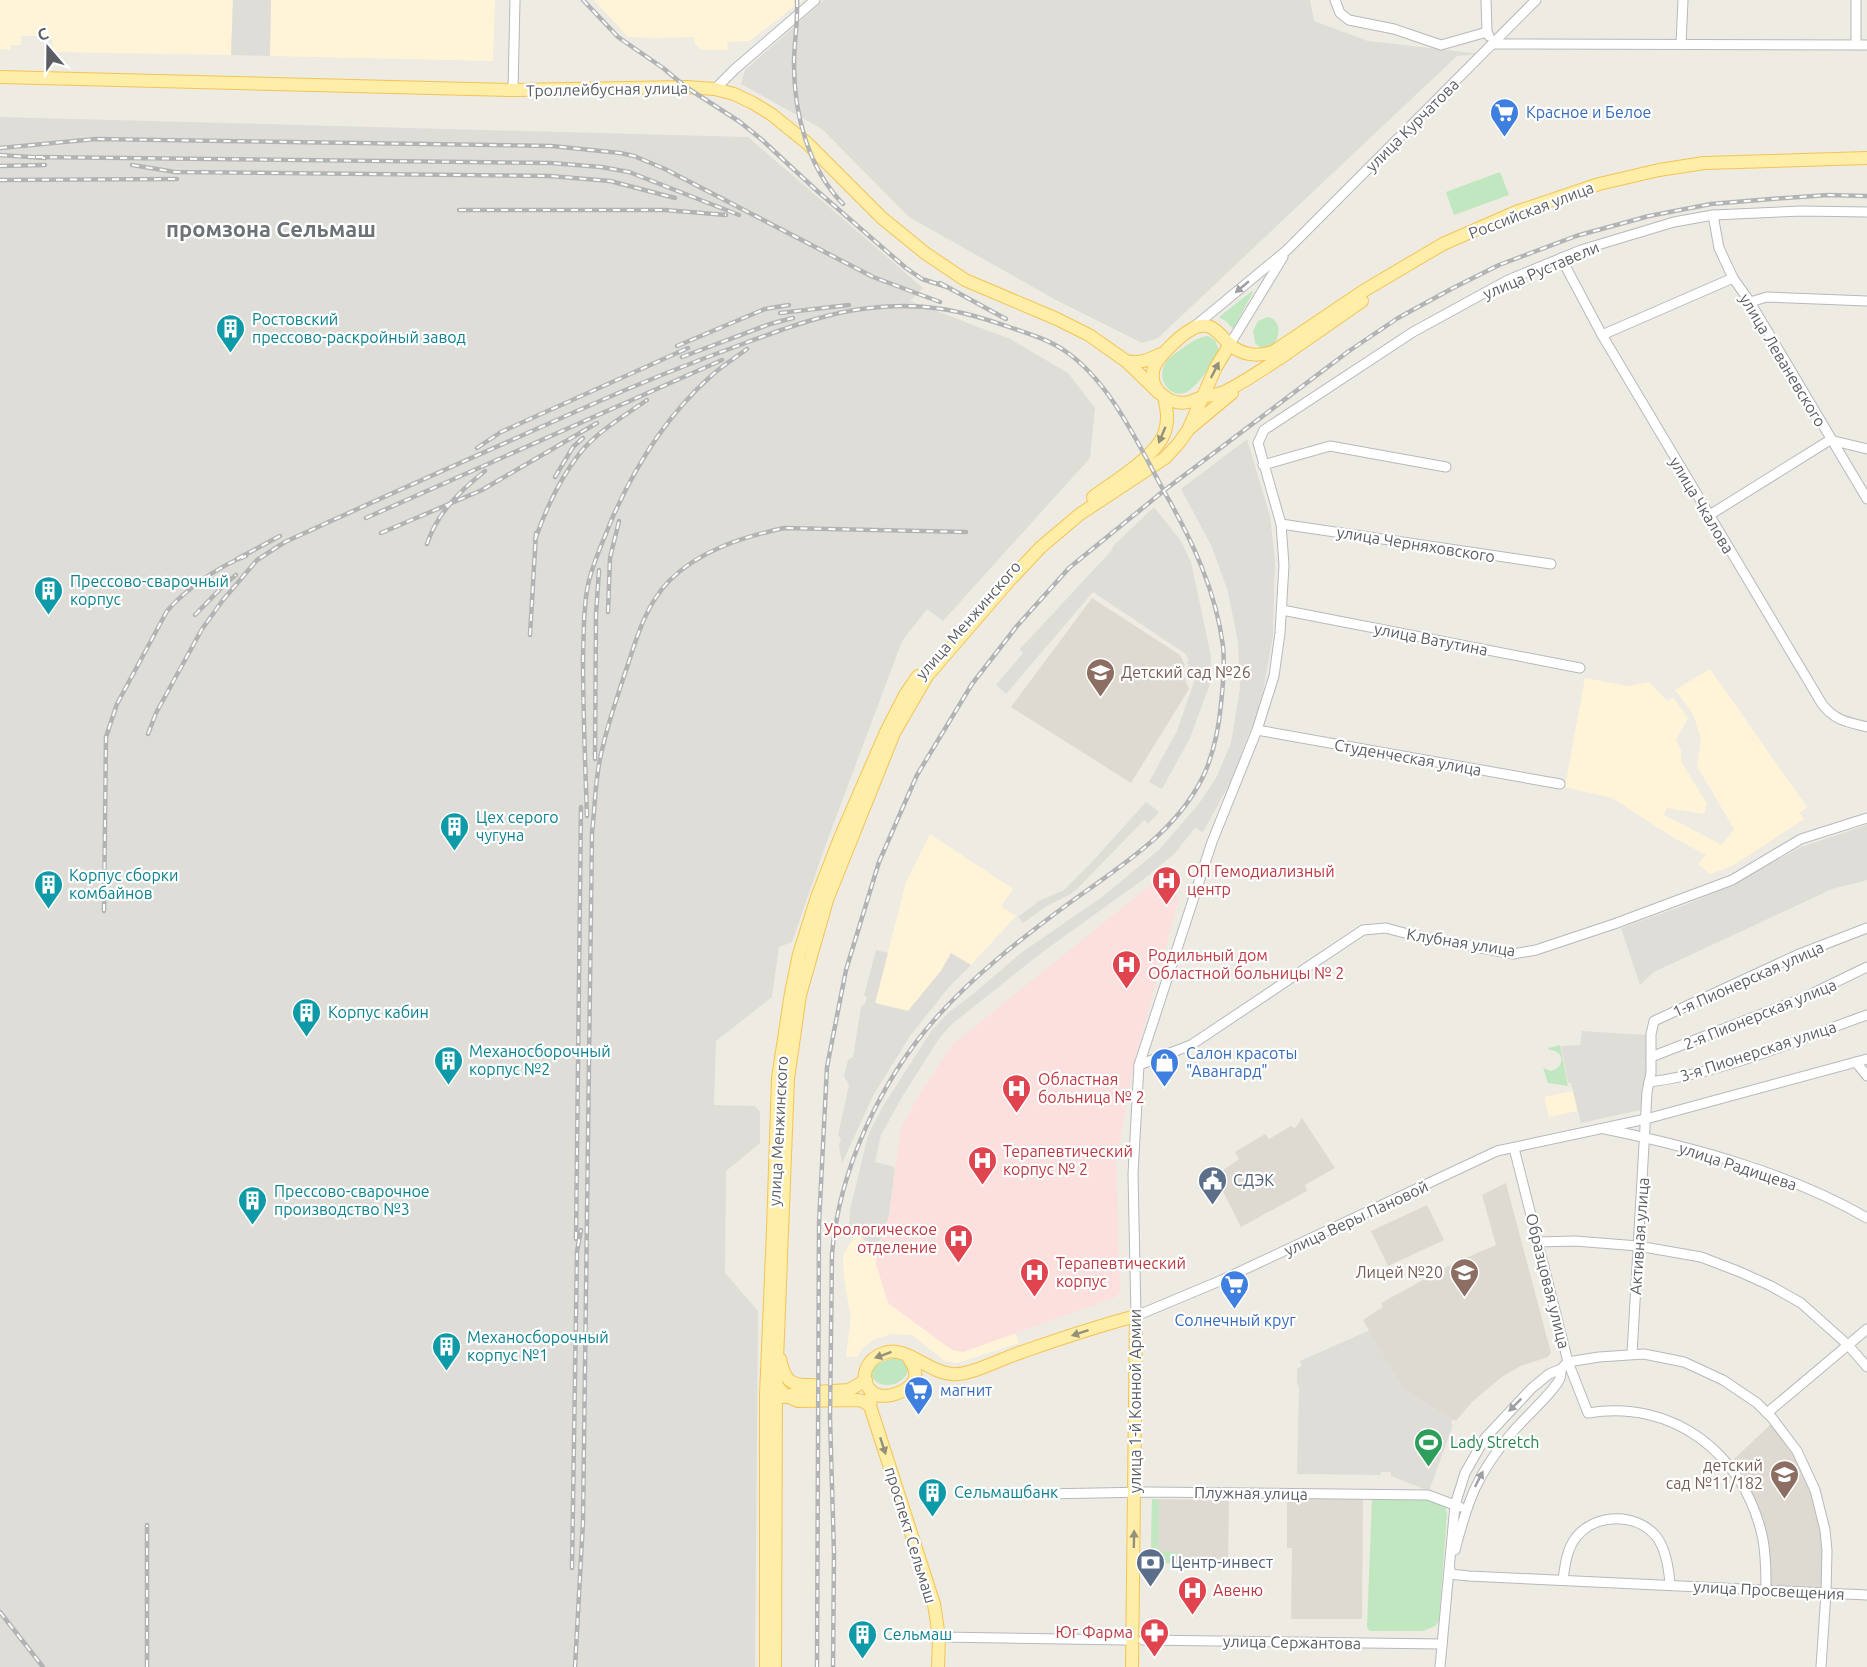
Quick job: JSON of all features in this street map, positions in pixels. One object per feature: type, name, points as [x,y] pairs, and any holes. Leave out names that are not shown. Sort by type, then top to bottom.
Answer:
[{"type":"main road","name":"Троллейбусная улица","points":[[0,76],[513,90],[716,88],[734,94],[771,114],[807,144],[882,218],[925,253],[965,280],[1089,334],[1126,361],[1162,395]]},
{"type":"main road","name":"Российская улица","points":[[1230,344],[1251,355],[1263,356],[1273,352],[1365,290],[1443,244],[1516,212],[1599,184],[1659,170],[1704,163],[1867,158]]},
{"type":"main road","name":"Российская улица","points":[[1286,354],[1369,296],[1447,251],[1519,219],[1601,191],[1705,171],[1867,166]]},
{"type":"main road","points":[[1206,326],[1216,329],[1230,344],[1216,367],[1188,429],[1165,458],[1140,469],[1159,444],[1167,419],[1167,409],[1162,395],[1153,381],[1156,362],[1193,328],[1206,326]]},
{"type":"main road","points":[[1126,361],[1142,363],[1164,353]]},
{"type":"main road","points":[[1162,395],[1173,402],[1188,403],[1202,397],[1222,393],[1286,354]]},
{"type":"main road","points":[[1188,429],[1225,398],[1286,354]]},
{"type":"main road","name":"улица Менжинского","points":[[775,1667],[771,1419],[790,1398],[776,1386],[770,1376],[777,1348],[788,1079],[800,995],[826,900],[890,742],[927,676],[1041,547],[1140,469]]},
{"type":"main road","name":"улица Менжинского","points":[[766,1667],[778,1078],[799,954],[817,897],[840,838],[871,764],[905,695],[929,662],[1027,552],[1077,509],[1140,469]]},
{"type":"main road","name":"улица Веры Пановой","points":[[865,1376],[870,1361],[883,1353],[898,1352],[940,1372],[953,1375],[966,1373],[1022,1352],[1136,1316]]},
{"type":"main road","name":"улица 1-й Конной Армии","points":[[1132,1667],[1136,1316]]},
{"type":"main road","points":[[777,1348],[787,1379],[798,1385],[849,1383],[865,1376]]},
{"type":"main road","points":[[872,1392],[880,1396],[888,1396],[911,1385],[916,1375],[913,1363],[908,1357]]},
{"type":"main road","points":[[771,1419],[786,1407],[792,1390],[783,1383],[772,1364]]},
{"type":"main road","points":[[790,1398],[857,1400],[870,1406],[872,1392],[865,1376]]},
{"type":"main road","points":[[790,1398],[849,1390],[865,1376]]},
{"type":"main road","points":[[857,1400],[872,1392]]},
{"type":"main road","name":"проспект Сельмаш","points":[[870,1406],[934,1604],[939,1637],[938,1667]]},
{"type":"street","points":[[513,90],[515,0]]},
{"type":"street","points":[[716,88],[814,0]]},
{"type":"street","points":[[1335,0],[1340,13],[1349,20],[1394,29],[1441,45],[1487,32]]},
{"type":"street","points":[[1486,0],[1487,32],[1492,44],[1867,45]]},
{"type":"street","name":"улица Курчатова","points":[[1193,328],[1287,250],[1536,0]]},
{"type":"street","points":[[1681,44],[1683,0]]},
{"type":"street","points":[[1856,0],[1856,45]]},
{"type":"street","name":"улица Руставели","points":[[1258,443],[1264,430],[1413,332],[1508,280],[1581,250],[1674,222],[1713,215],[1802,211],[1867,212]]},
{"type":"street","name":"улица Леваневского","points":[[1713,215],[1719,248],[1733,278],[1867,500]]},
{"type":"street","name":"улица Курчатова","points":[[1230,344],[1287,250]]},
{"type":"street","name":"улица Чкалова","points":[[1561,258],[1602,335],[1708,516],[1828,712],[1838,719],[1867,728]]},
{"type":"street","points":[[1602,335],[1733,278]]},
{"type":"street","points":[[1749,302],[1767,297],[1867,301]]},
{"type":"street","points":[[1708,516],[1830,440],[1867,448]]},
{"type":"street","name":"улица 1-й Конной Армии","points":[[1136,1316],[1133,1174],[1139,1065],[1212,842],[1257,730],[1274,676],[1282,610],[1284,565],[1281,524],[1258,443]]},
{"type":"street","points":[[1263,465],[1330,446],[1446,467]]},
{"type":"street","name":"улица Черняховского","points":[[1281,524],[1551,564]]},
{"type":"street","name":"улица Ватутина","points":[[1282,610],[1580,668]]},
{"type":"street","name":"Студенческая улица","points":[[1257,730],[1560,784]]},
{"type":"street","name":"Клубная улица","points":[[1139,1065],[1191,1045],[1363,930],[1386,928],[1513,954],[1536,950],[1732,880],[1801,839],[1867,818]]},
{"type":"street","name":"1-я Пионерская улица","points":[[1646,1119],[1648,1082],[1651,1073],[1651,1034],[1654,1022],[1797,955],[1867,928]]},
{"type":"street","name":"2-я Пионерская улица","points":[[1651,1058],[1803,998],[1867,968]]},
{"type":"street","name":"3-я Пионерская улица","points":[[1648,1082],[1668,1080],[1714,1068],[1867,1015]]},
{"type":"street","name":"улица Веры Пановой","points":[[1136,1316],[1222,1280],[1497,1151],[1646,1119],[1867,1059]]},
{"type":"street","points":[[1856,1062],[1867,1076]]},
{"type":"street","name":"Активная улица","points":[[1632,1354],[1646,1119]]},
{"type":"street","name":"улица Радищева","points":[[1603,1129],[1645,1137],[1782,1178],[1867,1218]]},
{"type":"street","name":"Образцовая улица","points":[[1514,1148],[1569,1362],[1588,1413],[1624,1410],[1660,1418],[1695,1435],[1725,1459],[1746,1491],[1754,1509],[1766,1557],[1766,1590]]},
{"type":"street","points":[[1538,1242],[1575,1241],[1638,1246],[1701,1257],[1771,1286],[1801,1303],[1848,1345],[1867,1367]]},
{"type":"street","points":[[1767,1413],[1867,1329]]},
{"type":"street","points":[[1440,1667],[1455,1504],[1465,1473],[1485,1438],[1532,1388],[1569,1362],[1632,1354],[1663,1357],[1703,1370],[1741,1391],[1767,1413],[1786,1434],[1797,1451],[1815,1490],[1825,1530],[1826,1593],[1821,1667]]},
{"type":"street","points":[[1449,1574],[1466,1509],[1478,1480],[1498,1449],[1555,1386],[1561,1377],[1561,1369]]},
{"type":"street","points":[[1485,1438],[1498,1449]]},
{"type":"street","name":"Плужная улица","points":[[1045,1494],[1135,1492],[1428,1495],[1466,1509]]},
{"type":"street","name":"улица Просвещения","points":[[1563,1580],[1568,1551],[1578,1536],[1592,1525],[1609,1519],[1626,1519],[1643,1526],[1657,1537],[1664,1553],[1670,1585]]},
{"type":"street","name":"улица Просвещения","points":[[1449,1574],[1867,1595]]},
{"type":"street","points":[[939,1637],[1126,1640]]},
{"type":"street","name":"улица Сержантова","points":[[1143,1640],[1442,1644]]},
{"type":"shaded area","points":[[0,0],[233,0],[231,55],[53,52],[52,36],[21,36],[21,45],[11,45],[10,50],[0,49]]},
{"type":"shaded area","points":[[233,0],[271,0],[270,56],[231,55]]},
{"type":"shaded area","points":[[271,0],[495,0],[493,61],[270,56]]},
{"type":"shaded area","points":[[594,0],[803,0],[749,41],[727,42],[728,50],[702,50],[695,44],[694,37],[628,37]]},
{"type":"shaded area","points":[[824,0],[1310,0],[1314,21],[1368,41],[1482,54],[1457,56],[1158,338],[1142,343],[1056,300],[909,217],[822,129],[741,84],[745,70]]},
{"type":"shaded area","points":[[0,117],[748,137],[923,288],[910,301],[1010,339],[1068,373],[1095,408],[1090,458],[943,621],[927,609],[902,641],[792,942],[779,947],[772,997],[716,1041],[714,1105],[755,1106],[760,1112],[760,1143],[726,1171],[725,1273],[758,1311],[755,1667],[0,1667]]},
{"type":"shaded area","points":[[1247,439],[1270,516],[1275,561],[1273,636],[1263,691],[1255,719],[1229,785],[1203,832],[1195,828],[1174,854],[1145,878],[1040,954],[952,1024],[940,1037],[881,1135],[875,1162],[895,1167],[889,1216],[878,1245],[863,1240],[864,1238],[855,1235],[856,1232],[849,1229],[850,1210],[868,1135],[883,1106],[932,1030],[949,1012],[1021,953],[1102,897],[1160,849],[1200,802],[1216,778],[1231,743],[1240,689],[1238,642],[1228,592],[1212,547],[1181,489]]},
{"type":"shaded area","points":[[1154,507],[1181,541],[1191,562],[1211,656],[1210,684],[1190,738],[1162,789],[1149,782],[1177,731],[1195,679],[1186,669],[1189,659],[1186,654],[1093,592],[1006,694],[996,685],[1023,653],[1020,649],[1112,550],[1113,546]]},
{"type":"shaded area","name":"Детский сад №26","points":[[1092,598],[1180,655],[1185,665],[1182,672],[1189,689],[1131,783],[1011,707]]},
{"type":"shaded area","points":[[1710,669],[1807,807],[1800,813],[1804,819],[1732,866],[1710,874],[1698,864],[1706,855],[1671,836],[1612,798],[1565,787],[1585,678],[1628,686],[1649,682],[1667,701],[1673,697],[1688,718],[1676,740],[1681,750],[1681,761],[1707,804],[1704,814],[1667,808],[1664,815],[1722,845],[1734,829],[1697,766],[1701,739],[1693,714],[1675,690]]},
{"type":"shaded area","points":[[1146,802],[1159,812],[1148,824],[1144,820],[1076,890],[1045,907],[1023,923],[1018,917],[1039,901],[1064,890]]},
{"type":"shaded area","points":[[1867,825],[1867,880],[1832,889],[1654,972],[1640,985],[1621,928],[1726,888],[1801,847]]},
{"type":"shaded area","points":[[930,834],[1013,889],[1001,906],[1016,916],[971,965],[951,953],[941,971],[908,1011],[875,1003],[906,882]]},
{"type":"shaded area","name":"Областная больница № 2","points":[[1159,878],[1179,898],[1134,1064],[1116,1161],[1120,1292],[1114,1298],[963,1352],[952,1350],[888,1303],[876,1264],[878,1245],[889,1216],[901,1127],[952,1045]]},
{"type":"shaded area","points":[[876,950],[888,953],[875,1003],[908,1011],[941,971],[951,953],[971,965],[948,988],[910,1036],[874,1094],[842,1163],[839,1146],[841,1139],[838,1135],[849,1085],[844,1076],[848,1060],[853,1057],[861,1007],[867,997],[864,996]]},
{"type":"shaded area","points":[[1582,1031],[1647,1035],[1645,1109],[1581,1123],[1571,1083],[1568,1083],[1561,1046],[1580,1045]]},
{"type":"shaded area","points":[[1573,1091],[1577,1111],[1549,1117],[1544,1097]]},
{"type":"shaded area","points":[[1302,1118],[1335,1168],[1305,1185],[1307,1191],[1241,1227],[1215,1176],[1239,1159],[1235,1152],[1265,1134],[1269,1139],[1291,1126],[1295,1128]]},
{"type":"shaded area","name":"Лицей №20","points":[[1506,1183],[1551,1353],[1548,1357],[1521,1366],[1503,1376],[1472,1402],[1456,1421],[1404,1390],[1363,1320],[1383,1307],[1381,1303],[1456,1262],[1496,1245],[1482,1195]]},
{"type":"shaded area","points":[[1427,1205],[1444,1240],[1388,1266],[1371,1231]]},
{"type":"shaded area","points":[[855,1235],[878,1245],[876,1264],[963,1352],[1015,1333],[1019,1343],[958,1363],[946,1362],[912,1335],[891,1334],[873,1340],[857,1357],[846,1357],[851,1318],[844,1279],[843,1255]]},
{"type":"shaded area","points":[[1370,1330],[1404,1390],[1453,1419],[1451,1424],[1453,1425],[1429,1491],[1391,1476],[1391,1472],[1381,1472],[1380,1475],[1297,1474],[1299,1388],[1297,1369],[1302,1366],[1300,1361]]},
{"type":"shaded area","name":"детский сад №11/182","points":[[1772,1423],[1783,1436],[1804,1471],[1818,1511],[1824,1551],[1823,1589],[1769,1586],[1769,1556],[1739,1472],[1731,1462]]},
{"type":"shaded area","points":[[1287,1498],[1363,1499],[1362,1619],[1291,1619],[1292,1548],[1287,1548]]},
{"type":"shaded area","points":[[1152,1499],[1229,1500],[1228,1564],[1151,1563]]},
{"type":"green space","points":[[1500,172],[1509,195],[1454,215],[1446,192]]},
{"type":"green space","points":[[1253,292],[1233,329],[1219,317]]},
{"type":"green space","points":[[1268,317],[1275,321],[1278,333],[1273,345],[1261,348],[1255,343],[1253,331],[1258,321]]},
{"type":"green space","points":[[1208,336],[1215,340],[1219,350],[1209,368],[1189,391],[1178,393],[1168,389],[1162,373],[1166,362],[1193,341]]},
{"type":"green space","points":[[1560,1045],[1568,1086],[1548,1083],[1543,1068],[1551,1071],[1559,1066],[1560,1056],[1548,1048]]},
{"type":"green space","points":[[896,1357],[906,1363],[907,1374],[893,1384],[886,1385],[874,1380],[872,1370],[884,1361]]},
{"type":"green space","points":[[1372,1498],[1432,1498],[1445,1506],[1447,1513],[1439,1621],[1435,1626],[1423,1631],[1370,1631],[1367,1628]]},
{"type":"green space","points":[[1152,1499],[1159,1500],[1158,1551],[1176,1552],[1176,1563],[1151,1563]]},
{"type":"railway","points":[[583,0],[618,37],[761,139],[906,268],[922,279],[947,287]]},
{"type":"railway","points":[[797,0],[794,64],[800,121],[812,157],[831,190],[843,204]]},
{"type":"railway","points":[[0,148],[96,139],[552,146],[620,153],[634,156],[665,169],[873,277],[940,302]]},
{"type":"railway","points":[[0,155],[45,158]]},
{"type":"railway","points":[[36,157],[551,163],[601,167],[629,172],[739,215]]},
{"type":"railway","points":[[0,166],[45,165]]},
{"type":"railway","points":[[132,165],[175,172],[550,176],[610,181],[675,198]]},
{"type":"railway","points":[[0,180],[177,179]]},
{"type":"railway","points":[[817,1667],[819,1223],[827,1067],[846,970],[879,862],[917,775],[972,684],[1017,626],[1069,568],[1166,489],[1349,351],[1398,318],[1453,288],[1499,265],[1576,236],[1649,216],[1711,204],[1828,195],[1867,196]]},
{"type":"railway","points":[[459,210],[665,210],[726,215]]},
{"type":"railway","points":[[940,283],[1006,319]]},
{"type":"railway","points":[[677,346],[765,309],[789,305]]},
{"type":"railway","points":[[780,313],[849,305]]},
{"type":"railway","points":[[148,734],[156,713],[202,629],[257,560],[285,542],[606,398],[777,331],[823,317],[870,308],[908,306],[959,312],[1026,333],[1059,347],[1081,364],[1110,397],[1175,511],[1209,586],[1220,626],[1224,653],[1216,738],[1206,770],[1195,792],[1164,829],[1127,861],[982,972],[936,1018],[897,1070],[880,1098],[853,1159],[836,1222],[832,1254],[830,1418],[834,1553],[833,1667]]},
{"type":"railway","points":[[682,357],[770,324],[793,318]]},
{"type":"railway","points":[[477,448],[501,432],[688,348]]},
{"type":"railway","points":[[587,816],[583,657],[585,603],[593,568],[620,501],[653,443],[695,391],[715,372],[747,349]]},
{"type":"railway","points":[[366,518],[722,360]]},
{"type":"railway","points":[[535,540],[554,495],[580,453],[603,431],[647,400]]},
{"type":"railway","points":[[381,533],[482,490],[597,423]]},
{"type":"railway","points":[[555,477],[573,447],[583,438]]},
{"type":"railway","points":[[427,544],[437,522],[450,503],[485,471]]},
{"type":"railway","points":[[608,612],[610,558],[619,521]]},
{"type":"railway","points":[[575,1667],[583,1522],[592,832],[597,777],[603,746],[637,637],[655,598],[681,570],[708,553],[753,536],[784,528],[966,532]]},
{"type":"railway","points":[[530,635],[536,533]]},
{"type":"railway","points":[[237,559],[280,536]]},
{"type":"railway","points":[[104,911],[106,737],[117,704],[167,611],[204,579],[246,556]]},
{"type":"railway","points":[[595,759],[596,614],[599,570]]},
{"type":"railway","points":[[195,615],[236,575]]},
{"type":"railway","points":[[576,1239],[581,807]]},
{"type":"railway","points":[[572,1568],[577,1251],[581,1230]]},
{"type":"railway","points":[[147,1525],[147,1667]]},
{"type":"railway","points":[[0,1612],[43,1667]]},
{"type":"place","name":"Красное и Белое","points":[[1505,138]]},
{"type":"place","name":"Ростовский прессово-раскройный завод","points":[[231,354]]},
{"type":"place","name":"Прессово-сварочный корпус","points":[[49,616]]},
{"type":"place","name":"Детский сад №26","points":[[1100,698]]},
{"type":"place","name":"Цех серого чугуна","points":[[455,852]]},
{"type":"place","name":"ОП Гемодиализный центр","points":[[1166,906]]},
{"type":"place","name":"Корпус сборки комбайнов","points":[[48,910]]},
{"type":"place","name":"Родильный дом Областной больницы № 2","points":[[1127,990]]},
{"type":"place","name":"Корпус кабин","points":[[307,1038]]},
{"type":"place","name":"Механосборочный корпус №2","points":[[448,1086]]},
{"type":"place","name":"Салон красоты \"Авангард\"","points":[[1165,1088]]},
{"type":"place","name":"Областная больница № 2","points":[[1017,1114]]},
{"type":"place","name":"Терапевтический корпус № 2","points":[[982,1186]]},
{"type":"place","name":"СДЭК","points":[[1212,1206]]},
{"type":"place","name":"Прессово-сварочное производство №3","points":[[253,1226]]},
{"type":"place","name":"Урологическое отделение","points":[[958,1264]]},
{"type":"place","name":"Терапевтический корпус","points":[[1035,1298]]},
{"type":"place","name":"Лицей №20","points":[[1464,1298]]},
{"type":"place","name":"Солнечный круг","points":[[1235,1310]]},
{"type":"place","name":"Механосборочный корпус №1","points":[[446,1372]]},
{"type":"place","name":"магнит","points":[[919,1416]]},
{"type":"place","name":"Lady Stretch","points":[[1429,1468]]},
{"type":"place","name":"детский сад №11/182","points":[[1784,1500]]},
{"type":"place","name":"Сельмашбанк","points":[[933,1518]]},
{"type":"place","name":"Центр-инвест","points":[[1150,1588]]},
{"type":"place","name":"Авеню","points":[[1192,1616]]},
{"type":"place","name":"Юг Фарма","points":[[1154,1658]]},
{"type":"place","name":"Сельмаш","points":[[862,1660]]},
{"type":"district","name":"промзона Сельмаш","points":[[271,228]]}]
